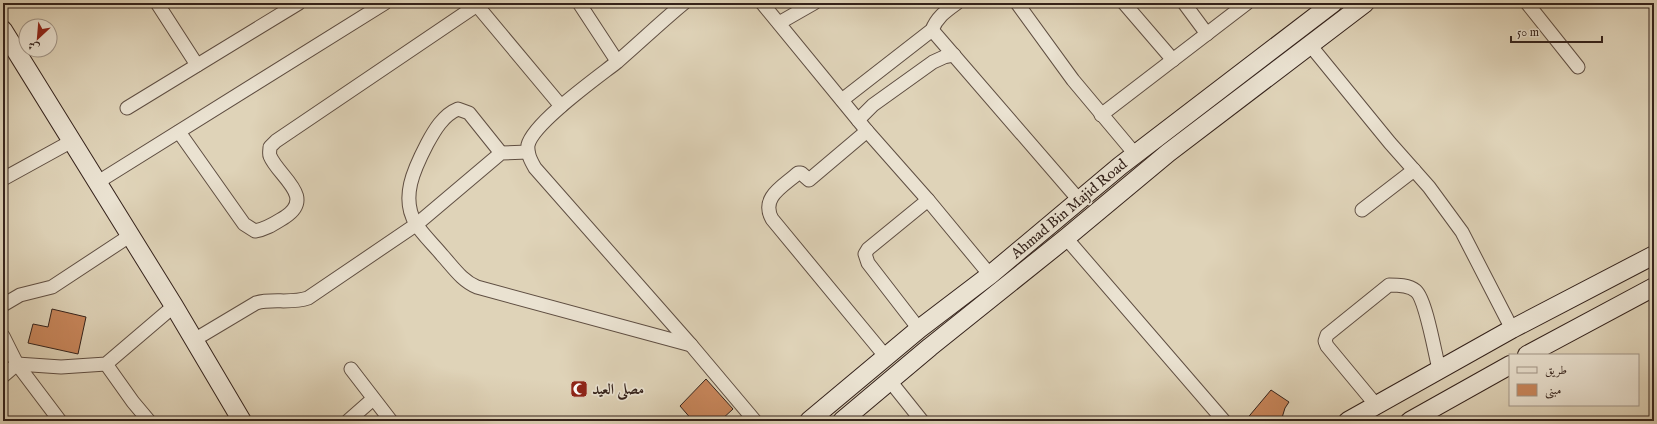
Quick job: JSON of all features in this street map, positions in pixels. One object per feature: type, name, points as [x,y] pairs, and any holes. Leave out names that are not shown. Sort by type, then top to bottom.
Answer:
[{"type":"main road","name":"Ahmad Bin Majid Road","points":[[809,421],[919,329],[990,275],[1135,154],[1333,3]]},
{"type":"main road","name":"Ahmad Bin Majid Road","points":[[848,419],[890,381],[1168,153],[1365,3]]},
{"type":"main road","points":[[3,30],[131,235],[242,421]]},
{"type":"main road","points":[[1348,421],[1512,328],[1654,255]]},
{"type":"main road","points":[[1529,354],[1654,287]]},
{"type":"main road","points":[[1410,421],[1509,365]]},
{"type":"street","points":[[157,3],[197,65]]},
{"type":"street","points":[[127,108],[299,3]]},
{"type":"street","points":[[98,182],[385,3]]},
{"type":"street","points":[[580,3],[617,61]]},
{"type":"street","points":[[684,3],[617,61],[561,106],[528,144],[528,155],[535,168],[691,345],[755,421]]},
{"type":"street","points":[[762,3],[867,131],[928,200],[990,275]]},
{"type":"street","points":[[779,23],[814,3]]},
{"type":"street","points":[[842,100],[932,30],[935,22],[941,14],[957,3]]},
{"type":"street","points":[[1017,3],[1073,80],[1135,154]]},
{"type":"street","points":[[1124,3],[1173,60]]},
{"type":"street","points":[[1184,3],[1207,34]]},
{"type":"street","points":[[1101,115],[1247,3]]},
{"type":"street","points":[[1526,3],[1578,67]]},
{"type":"street","points":[[179,132],[244,224],[255,231],[265,229],[293,212],[297,201],[296,192],[270,156],[270,147],[282,137],[477,4],[561,106]]},
{"type":"street","points":[[932,30],[1080,200]]},
{"type":"street","points":[[1310,45],[1429,187],[1462,232],[1512,328]]},
{"type":"street","points":[[858,120],[873,105],[933,62],[944,57],[954,55]]},
{"type":"street","points":[[500,153],[469,113],[458,109],[452,111],[436,128],[419,159],[412,178],[408,195],[409,208],[416,224],[465,281],[470,284],[691,345]]},
{"type":"street","points":[[867,131],[809,180],[798,173],[773,196],[768,208],[772,219],[886,357]]},
{"type":"street","points":[[3,179],[72,141]]},
{"type":"street","points":[[194,340],[256,303],[264,301],[302,300],[308,298],[416,224],[500,153],[528,152]]},
{"type":"street","points":[[1362,210],[1414,170]]},
{"type":"street","points":[[919,329],[868,263],[865,254],[868,249],[928,200]]},
{"type":"street","points":[[3,304],[20,295],[52,287],[131,235]]},
{"type":"street","points":[[1066,238],[1224,421]]},
{"type":"street","points":[[1376,405],[1327,346],[1325,341],[1327,335],[1389,285],[1407,287],[1416,291],[1422,303],[1439,369]]},
{"type":"street","points":[[3,376],[17,364],[61,367],[106,364],[174,306]]},
{"type":"street","points":[[3,336],[17,364],[60,421]]},
{"type":"street","points":[[106,364],[133,402],[149,421]]},
{"type":"street","points":[[351,368],[391,421]]},
{"type":"street","points":[[890,381],[922,421]]},
{"type":"street","points":[[348,421],[373,399]]},
{"type":"building","points":[[52,309],[86,317],[78,354],[28,343],[33,324],[48,327]]},
{"type":"building","points":[[706,379],[733,409],[720,421],[693,421],[680,406]]},
{"type":"building","points":[[1271,390],[1289,402],[1285,408],[1281,421],[1245,421]]},
{"type":"place","name":"مصلى العيد","points":[[579,389]]}]
